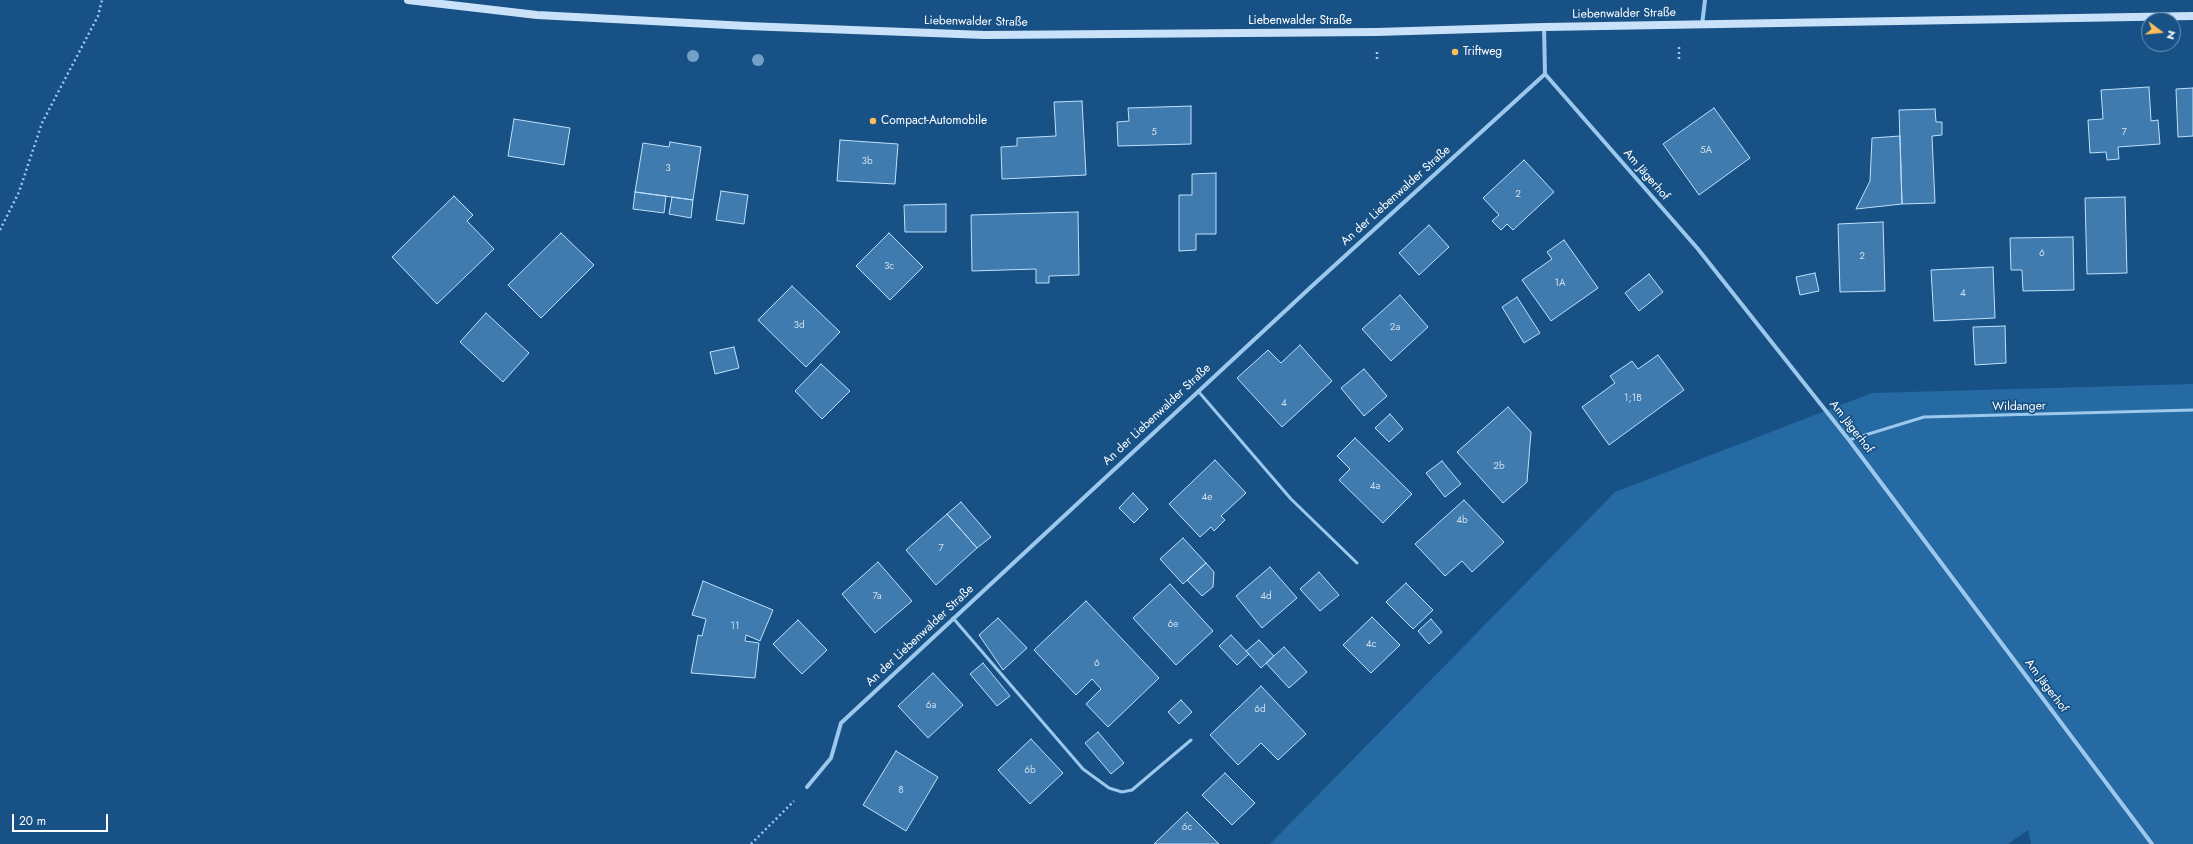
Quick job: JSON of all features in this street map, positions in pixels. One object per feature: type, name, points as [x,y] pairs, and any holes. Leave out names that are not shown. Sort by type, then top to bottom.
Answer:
[{"type":"main road","name":"Liebenwalder Straße","points":[[408,0],[537,15],[747,26],[985,35],[1376,32],[1544,27],[2193,16]]},
{"type":"street","points":[[1702,25],[1704,0]]},
{"type":"street","points":[[1544,27],[1545,74]]},
{"type":"street","name":"An der Liebenwalder Straße","points":[[807,788],[831,758],[841,723],[1198,391],[1545,74]]},
{"type":"street","name":"Am Jägerhof","points":[[1545,74],[1698,250],[1849,440],[2152,844]]},
{"type":"lane","points":[[1198,391],[1291,499],[1357,563]]},
{"type":"lane","name":"Wildanger","points":[[1849,440],[1924,417],[2193,410]]},
{"type":"lane","points":[[953,618],[1083,769],[1109,788],[1122,792],[1132,790],[1191,740]]},
{"type":"path","points":[[0,230],[19,192],[42,123],[92,29],[98,16],[102,0]]},
{"type":"path","points":[[752,844],[807,788]]},
{"type":"shaded area","points":[[2193,384],[2193,844],[2031,844],[2028,830],[2008,844],[1270,844],[1615,492],[1872,393]]},
{"type":"building","points":[[2149,87],[2151,121],[2158,120],[2160,144],[2118,147],[2119,159],[2107,160],[2106,152],[2090,153],[2088,120],[2103,119],[2101,90]]},
{"type":"building","points":[[2193,88],[2193,136],[2178,137],[2176,89]]},
{"type":"building","points":[[1082,101],[1086,175],[1002,179],[1001,147],[1017,146],[1017,138],[1056,136],[1054,102]]},
{"type":"building","points":[[1191,106],[1191,144],[1118,146],[1117,122],[1129,121],[1128,108]]},
{"type":"building","points":[[1714,108],[1750,158],[1699,195],[1663,144]]},
{"type":"building","points":[[1935,109],[1936,122],[1942,122],[1942,135],[1932,136],[1935,203],[1902,204],[1899,110]]},
{"type":"building","points":[[514,119],[570,128],[564,165],[508,156]]},
{"type":"building","points":[[1900,136],[1902,204],[1856,209],[1870,181],[1872,138]]},
{"type":"building","points":[[840,140],[898,144],[895,184],[837,181]]},
{"type":"building","points":[[670,142],[701,147],[693,200],[635,192],[643,143],[669,147]]},
{"type":"building","points":[[1524,160],[1554,192],[1513,230],[1507,224],[1501,230],[1492,221],[1499,215],[1483,198]]},
{"type":"building","points":[[1216,173],[1216,234],[1196,234],[1196,250],[1179,251],[1179,195],[1192,195],[1192,174]]},
{"type":"building","points":[[721,191],[748,195],[744,224],[716,220]]},
{"type":"building","points":[[635,192],[666,196],[664,213],[633,209]]},
{"type":"building","points":[[454,196],[473,215],[467,221],[494,249],[437,304],[392,257]]},
{"type":"building","points":[[672,197],[693,200],[691,218],[669,214]]},
{"type":"building","points":[[2125,197],[2127,273],[2087,274],[2085,198]]},
{"type":"building","points":[[946,204],[946,232],[905,232],[904,205]]},
{"type":"building","points":[[1078,212],[1079,275],[1049,276],[1049,283],[1036,283],[1036,269],[972,271],[971,215]]},
{"type":"building","points":[[1883,222],[1885,291],[1840,292],[1838,224]]},
{"type":"building","points":[[1429,225],[1449,247],[1419,275],[1399,253]]},
{"type":"building","points":[[561,233],[594,265],[541,318],[508,285]]},
{"type":"building","points":[[889,233],[923,267],[890,300],[856,266]]},
{"type":"building","points":[[2073,237],[2074,290],[2023,291],[2022,270],[2011,270],[2010,238]]},
{"type":"building","points":[[1564,240],[1598,288],[1551,321],[1522,280],[1552,259],[1547,252]]},
{"type":"building","points":[[1993,267],[1995,318],[1934,321],[1931,270]]},
{"type":"building","points":[[1815,273],[1819,291],[1800,295],[1796,277]]},
{"type":"building","points":[[1649,274],[1663,292],[1639,311],[1625,293]]},
{"type":"building","points":[[792,286],[840,332],[806,367],[758,320]]},
{"type":"building","points":[[1400,295],[1428,327],[1391,361],[1362,329]]},
{"type":"building","points":[[1517,297],[1540,333],[1524,343],[1502,307]]},
{"type":"building","points":[[486,313],[529,353],[503,382],[460,342]]},
{"type":"building","points":[[2005,326],[2006,363],[1975,365],[1973,327]]},
{"type":"building","points":[[1300,345],[1332,381],[1282,427],[1237,378],[1268,350],[1281,363]]},
{"type":"building","points":[[734,347],[739,368],[715,374],[710,352]]},
{"type":"building","points":[[1658,355],[1684,390],[1609,445],[1582,407],[1615,383],[1610,376],[1632,361],[1638,369]]},
{"type":"building","points":[[821,364],[850,391],[822,419],[795,391]]},
{"type":"building","points":[[1364,369],[1387,396],[1364,416],[1341,388]]},
{"type":"building","points":[[1508,407],[1531,432],[1527,482],[1503,503],[1457,452]]},
{"type":"building","points":[[1390,414],[1403,429],[1389,442],[1375,428]]},
{"type":"building","points":[[1355,438],[1412,494],[1383,523],[1339,480],[1350,469],[1337,456]]},
{"type":"building","points":[[1215,460],[1246,493],[1221,516],[1225,520],[1214,531],[1211,527],[1200,537],[1169,504]]},
{"type":"building","points":[[1442,461],[1461,484],[1445,497],[1426,473]]},
{"type":"building","points":[[1133,493],[1148,509],[1134,523],[1119,508]]},
{"type":"building","points":[[1464,500],[1504,542],[1472,572],[1462,561],[1445,576],[1415,544]]},
{"type":"building","points":[[961,502],[991,537],[977,548],[947,514]]},
{"type":"building","points":[[947,514],[977,548],[936,585],[906,550]]},
{"type":"building","points":[[1183,538],[1206,563],[1183,584],[1160,559]]},
{"type":"building","points":[[878,562],[912,601],[875,633],[842,594]]},
{"type":"building","points":[[1206,563],[1214,572],[1213,587],[1202,596],[1187,580]]},
{"type":"building","points":[[1270,567],[1297,598],[1262,628],[1236,596]]},
{"type":"building","points":[[1319,572],[1339,595],[1320,611],[1300,589]]},
{"type":"building","points":[[703,581],[773,610],[760,641],[746,635],[745,641],[759,643],[755,678],[691,673],[698,635],[702,636],[706,619],[692,615]]},
{"type":"building","points":[[1406,583],[1433,610],[1413,629],[1386,602]]},
{"type":"building","points":[[1170,584],[1213,631],[1176,665],[1133,618]]},
{"type":"building","points":[[1086,601],[1159,678],[1108,727],[1086,704],[1101,689],[1092,679],[1076,695],[1034,650]]},
{"type":"building","points":[[1372,617],[1400,645],[1371,673],[1343,645]]},
{"type":"building","points":[[998,618],[1027,648],[1003,670],[979,635]]},
{"type":"building","points":[[1431,619],[1442,632],[1429,644],[1418,631]]},
{"type":"building","points":[[798,620],[827,650],[802,674],[773,644]]},
{"type":"building","points":[[1231,635],[1249,654],[1237,665],[1219,646]]},
{"type":"building","points":[[1259,640],[1274,656],[1261,668],[1246,651]]},
{"type":"building","points":[[1284,647],[1307,672],[1289,688],[1266,663]]},
{"type":"building","points":[[983,663],[1010,696],[997,706],[970,674]]},
{"type":"building","points":[[933,673],[963,705],[928,738],[898,706]]},
{"type":"building","points":[[1261,686],[1306,734],[1278,760],[1261,743],[1238,765],[1210,735]]},
{"type":"building","points":[[1181,700],[1192,712],[1179,724],[1168,712]]},
{"type":"building","points":[[1098,732],[1124,763],[1111,774],[1085,743]]},
{"type":"building","points":[[1031,739],[1063,773],[1030,804],[998,770]]},
{"type":"building","points":[[896,751],[938,777],[906,831],[863,805]]},
{"type":"building","points":[[1225,773],[1255,803],[1232,825],[1202,795]]},
{"type":"building","points":[[1187,812],[1219,844],[1154,844]]},
{"type":"place","name":"Triftweg","points":[[1455,52]]},
{"type":"place","name":"Compact-Automobile","points":[[873,121]]}]
